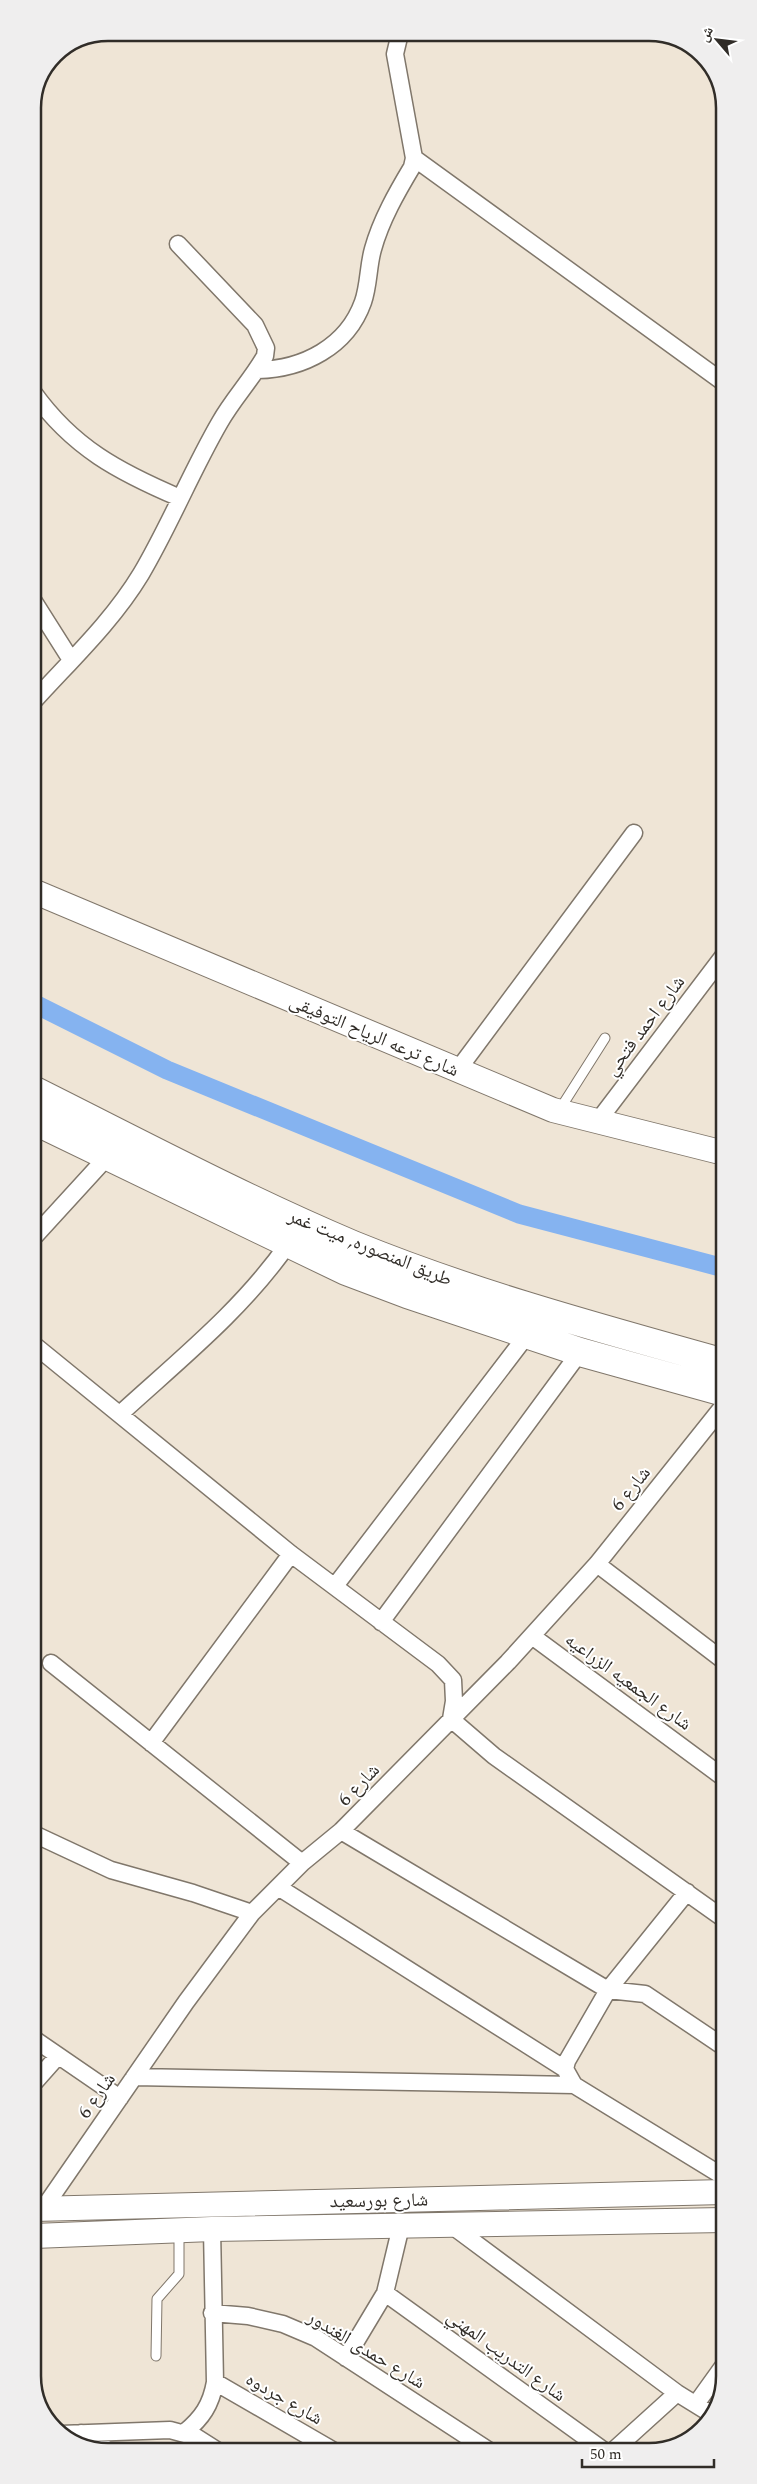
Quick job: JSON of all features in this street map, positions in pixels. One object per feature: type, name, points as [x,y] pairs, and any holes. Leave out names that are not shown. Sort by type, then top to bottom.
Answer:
[{"type":"highway","name":"طريق المنصوره, ميت غمر","points":[[41,1094],[279,1212],[354,1245],[558,1316],[716,1361]]},
{"type":"highway","name":"طريق المنصوره, ميت غمر","points":[[41,1124],[346,1271],[527,1335],[580,1352],[716,1390]]},
{"type":"street","points":[[258,370],[279,369],[300,364],[318,356],[335,344],[352,323],[363,302],[372,252],[378,234],[412,166],[414,158],[395,54],[398,41]]},
{"type":"street","points":[[414,158],[716,377]]},
{"type":"street","points":[[41,693],[112,616],[140,575],[167,528],[180,498],[220,421],[238,393],[258,370],[265,356],[266,348],[255,325],[178,244]]},
{"type":"street","points":[[41,403],[98,457],[131,477],[180,498]]},
{"type":"street","points":[[41,613],[71,660]]},
{"type":"street","points":[[457,1071],[634,833]]},
{"type":"street","name":"شارع ترعه الرياح التوفيقى","points":[[41,894],[558,1112],[716,1152]]},
{"type":"street","name":"شارع احمد فتحي","points":[[598,1121],[716,966]]},
{"type":"street","points":[[41,1229],[108,1156]]},
{"type":"street","points":[[120,1414],[230,1314],[266,1275],[288,1244]]},
{"type":"street","points":[[335,1586],[527,1335]]},
{"type":"street","points":[[41,1350],[291,1554],[438,1664],[453,1680],[454,1701],[451,1719],[494,1756],[716,1913]]},
{"type":"street","points":[[381,1622],[580,1352]]},
{"type":"street","name":"شارع 6","points":[[41,2206],[252,1913],[302,1863],[341,1831],[532,1636],[596,1564],[716,1415]]},
{"type":"street","points":[[150,1743],[291,1554]]},
{"type":"street","points":[[596,1564],[716,1655]]},
{"type":"street","name":"شارع الجمعيه الزراعيه","points":[[532,1636],[716,1772]]},
{"type":"street","points":[[51,1663],[302,1863]]},
{"type":"street","points":[[341,1831],[608,1990],[645,1994],[716,2042]]},
{"type":"street","points":[[41,1837],[111,1870],[193,1893],[252,1913]]},
{"type":"street","points":[[278,1887],[565,2069],[574,2085],[716,2183]]},
{"type":"street","points":[[565,2069],[567,2061],[608,1990],[687,1892]]},
{"type":"street","points":[[41,2044],[120,2098]]},
{"type":"street","points":[[41,2076],[58,2056]]},
{"type":"street","points":[[134,2077],[574,2085]]},
{"type":"street","name":"شارع بورسعيد","points":[[41,2209],[716,2187]]},
{"type":"street","name":"شارع بورسعيد","points":[[41,2236],[212,2229],[716,2220]]},
{"type":"street","points":[[451,2225],[677,2393],[706,2410]]},
{"type":"street","points":[[346,2358],[385,2293],[401,2226]]},
{"type":"street","points":[[185,2432],[197,2423],[206,2411],[212,2397],[214,2382],[212,2229]]},
{"type":"street","name":"شارع التدريب المهني","points":[[385,2293],[593,2443]]},
{"type":"street","name":"شارع حمدى الغندور","points":[[212,2313],[248,2316],[283,2324],[316,2338],[477,2443]]},
{"type":"street","points":[[696,2404],[716,2376]]},
{"type":"street","name":"شارع جردوه","points":[[214,2382],[320,2443]]},
{"type":"street","points":[[622,2443],[677,2393]]},
{"type":"street","points":[[74,2433],[162,2430],[185,2432],[204,2443]]},
{"type":"street","points":[[81,2433],[93,2440]]},
{"type":"lane","points":[[558,1112],[604,1038]]},
{"type":"lane","points":[[156,2356],[156,2306],[161,2292],[179,2274],[179,2230]]},
{"type":"waterway","points":[[41,1007],[167,1070],[519,1214],[716,1266]]}]
